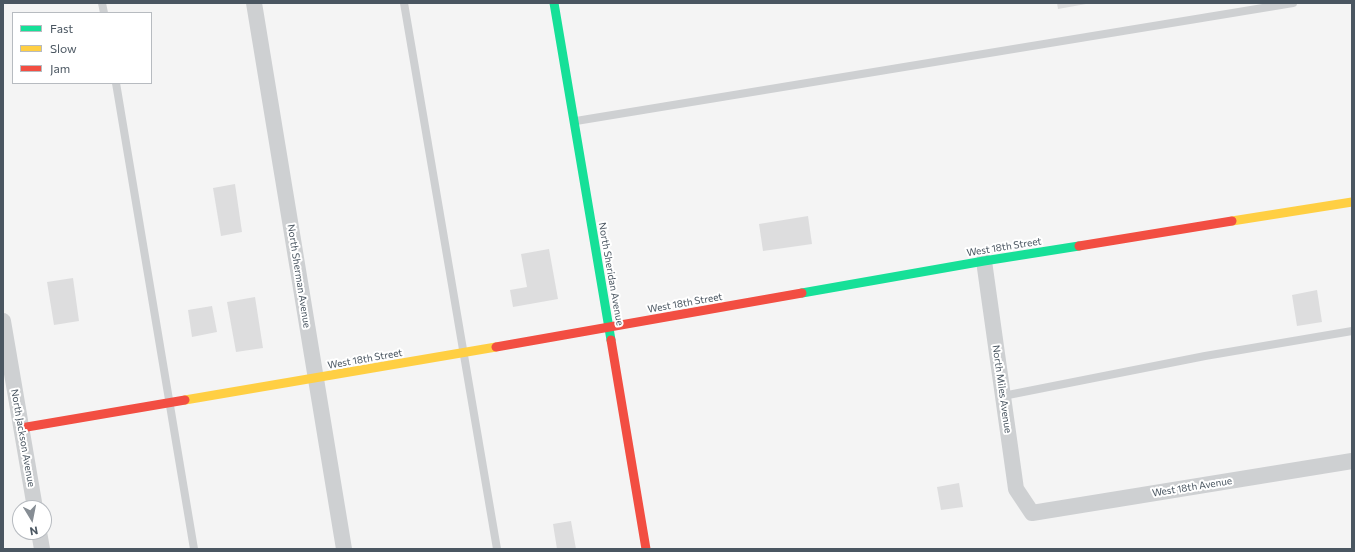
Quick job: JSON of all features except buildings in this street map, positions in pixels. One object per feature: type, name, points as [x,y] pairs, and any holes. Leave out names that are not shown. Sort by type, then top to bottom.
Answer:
[{"type":"street","name":"North Sherman Avenue","points":[[254,3],[344,549]]},
{"type":"street","name":"North Sheridan Avenue","points":[[554,3],[646,549]]},
{"type":"street","name":"West 18th Street","points":[[21,428],[464,354],[984,261],[1352,202]]},
{"type":"street","name":"North Miles Avenue","points":[[984,261],[1016,488],[1032,513]]},
{"type":"street","name":"North Jackson Avenue","points":[[3,321],[34,500]]},
{"type":"street","name":"West 18th Avenue","points":[[1032,513],[1352,460]]},
{"type":"lane","points":[[404,3],[497,549]]},
{"type":"lane","points":[[574,121],[1293,3]]},
{"type":"lane","points":[[116,84],[194,549]]},
{"type":"lane","points":[[1003,396],[1205,356],[1352,331]]},
{"type":"traffic: fast","points":[[554,3],[611,340]]},
{"type":"traffic: fast","points":[[802,293],[1079,246]]},
{"type":"traffic: slow","points":[[1232,221],[1352,202]]},
{"type":"traffic: slow","points":[[185,400],[496,347]]},
{"type":"traffic: jam","points":[[1079,246],[1232,221]]},
{"type":"traffic: jam","points":[[496,347],[802,293]]},
{"type":"traffic: jam","points":[[611,340],[646,549]]},
{"type":"traffic: jam","points":[[21,428],[185,400]]}]
